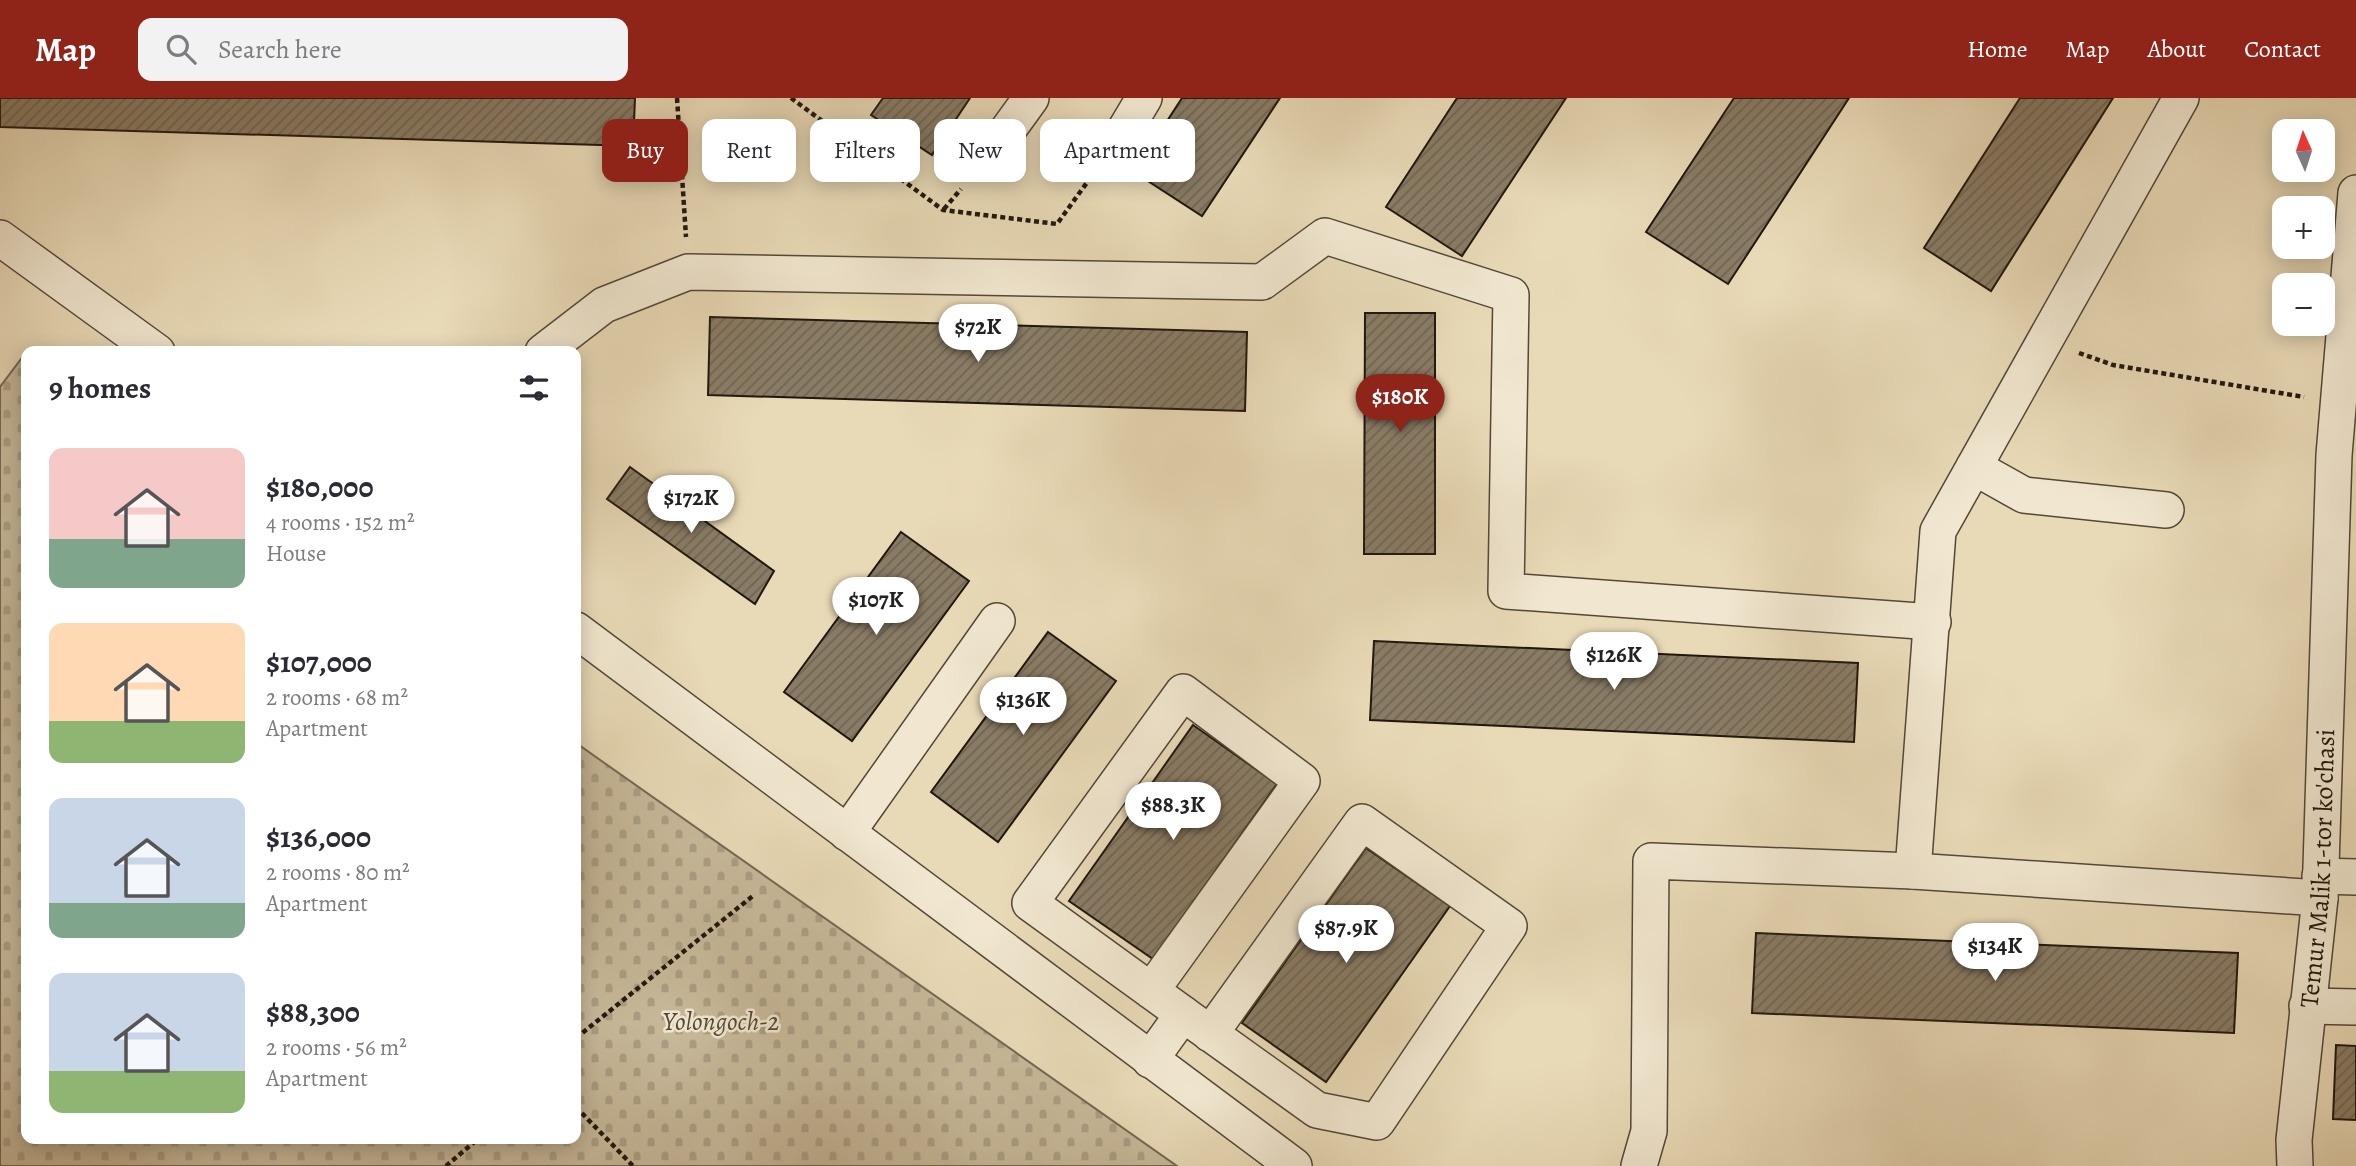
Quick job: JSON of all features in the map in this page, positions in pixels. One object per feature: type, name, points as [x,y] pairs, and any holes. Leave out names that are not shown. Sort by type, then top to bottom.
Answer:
[{"type":"street","points":[[1016,119],[1031,98]]},
{"type":"street","points":[[1132,119],[1144,98]]},
{"type":"street","points":[[1913,871],[1938,531],[2181,98]]},
{"type":"street","name":"Temur Malik 1-tor ko'chasi","points":[[2295,1166],[2294,1140],[2342,662],[2345,455],[2338,403],[2356,193]]},
{"type":"street","points":[[551,346],[604,305],[688,272],[1262,282],[1325,236],[1511,295],[1506,592],[1933,622]]},
{"type":"street","points":[[0,238],[149,346]]},
{"type":"street","points":[[1974,467],[2024,495],[2166,510]]},
{"type":"street","points":[[847,833],[998,621]]},
{"type":"street","points":[[581,634],[1294,1166]]},
{"type":"street","points":[[1150,1060],[1196,1024],[1362,822],[1509,926],[1377,1122],[1317,1110],[1196,1024],[1030,903],[1182,692],[1302,781],[1151,991]]},
{"type":"street","points":[[1639,1166],[1649,1131],[1651,862],[2320,887],[2356,877]]},
{"type":"street","points":[[2307,1006],[2356,1007]]},
{"type":"path","points":[[677,98],[688,272]]},
{"type":"path","points":[[2113,365],[2338,403]]},
{"type":"path","points":[[581,1034],[754,895]]},
{"type":"path","points":[[581,1112],[633,1166]]},
{"type":"path","points":[[446,1166],[472,1144]]},
{"type":"green space","name":"Yolongoch-2","points":[[21,359],[21,1144],[581,1144],[581,747],[1177,1166],[0,1166],[0,387]]},
{"type":"building","points":[[0,98],[635,98],[634,119],[602,119],[602,145],[0,127]]},
{"type":"building","points":[[883,98],[970,98],[956,119],[934,119],[932,155],[920,147],[920,119],[877,119],[871,115]]},
{"type":"building","points":[[1182,98],[1280,98],[1202,216],[1149,182],[1195,182],[1195,119],[1168,119]]},
{"type":"building","points":[[1457,98],[1566,98],[1462,256],[1386,207]]},
{"type":"building","points":[[1734,98],[1849,98],[1728,284],[1646,232]]},
{"type":"building","points":[[2020,98],[2113,98],[1991,291],[1924,248]]},
{"type":"building","points":[[1365,313],[1435,313],[1435,554],[1364,554]]},
{"type":"building","points":[[710,317],[1247,332],[1245,411],[708,395]]},
{"type":"building","points":[[630,467],[774,571],[755,604],[607,499]]},
{"type":"building","points":[[901,532],[969,581],[852,741],[784,692]]},
{"type":"building","points":[[1048,632],[1116,681],[998,842],[931,792]]},
{"type":"building","points":[[1374,641],[1858,663],[1854,742],[1370,720]]},
{"type":"building","points":[[1193,725],[1277,784],[1153,959],[1069,901]]},
{"type":"building","points":[[1366,848],[1450,906],[1326,1082],[1242,1023]]},
{"type":"building","points":[[1756,933],[2238,953],[2234,1033],[1752,1013]]},
{"type":"building","points":[[2336,1045],[2356,1046],[2356,1120],[2333,1119]]}]
